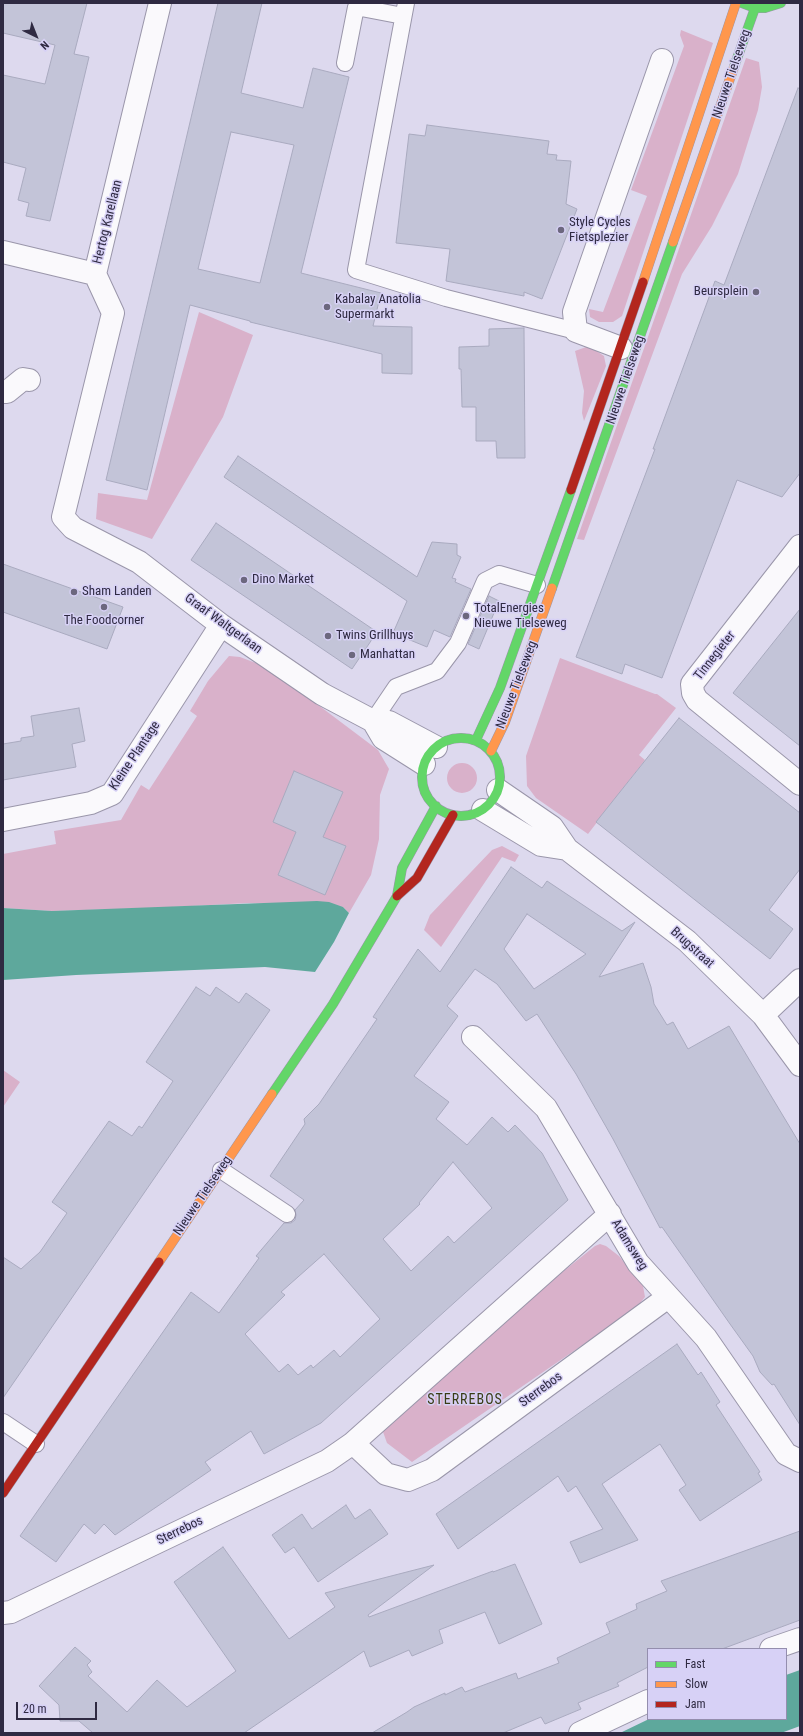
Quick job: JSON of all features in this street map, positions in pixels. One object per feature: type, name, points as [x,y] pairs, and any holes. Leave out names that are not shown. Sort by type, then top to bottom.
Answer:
[{"type":"main road","name":"Nieuwe Tielseweg","points":[[476,740],[500,688],[537,585],[620,348],[736,3]]},
{"type":"main road","points":[[742,3],[755,8],[774,6],[781,3]]},
{"type":"main road","name":"Nieuwe Tielseweg","points":[[491,751],[508,715],[755,8]]},
{"type":"main road","points":[[453,738],[476,740],[491,751],[500,769],[500,779],[498,790],[492,801],[483,810],[470,815],[453,815],[436,806],[425,791],[422,777],[430,756],[453,738]]},
{"type":"main road","name":"Nieuwe Tielseweg","points":[[397,896],[402,868],[436,806]]},
{"type":"main road","name":"Nieuwe Tielseweg","points":[[3,1494],[333,1004],[397,896],[418,878],[453,815]]},
{"type":"street","name":"Hertog Karellaan","points":[[73,528],[63,517],[113,313],[95,274],[160,3]]},
{"type":"street","points":[[576,331],[574,312],[662,60]]},
{"type":"street","points":[[3,252],[95,274]]},
{"type":"street","name":"Nieuwe Tielseweg","points":[[576,331],[620,348]]},
{"type":"street","points":[[3,392],[7,392],[23,379],[29,380]]},
{"type":"street","name":"Graaf Waltgerlaan","points":[[73,528],[139,562],[221,625],[322,694],[373,721],[390,722],[430,756]]},
{"type":"street","name":"Tinnegieter","points":[[800,546],[692,684],[693,693],[697,700],[800,784]]},
{"type":"street","name":"Kleine Plantage","points":[[3,820],[91,804],[112,794],[221,625]]},
{"type":"street","name":"Brugstraat","points":[[498,790],[552,827],[567,849],[688,941],[764,1015],[800,1065]]},
{"type":"street","name":"Brugstraat","points":[[483,810],[541,844],[567,849]]},
{"type":"street","points":[[764,1015],[800,980]]},
{"type":"street","name":"Adamsweg","points":[[473,1037],[546,1108],[638,1263],[706,1338],[793,1457]]},
{"type":"street","name":"Sterrebos","points":[[3,1613],[11,1612],[327,1461],[353,1443],[610,1214]]},
{"type":"street","name":"Sterrebos","points":[[353,1443],[386,1474],[408,1480],[432,1470],[668,1297]]},
{"type":"street","points":[[774,1648],[800,1639]]},
{"type":"street","points":[[580,1733],[647,1701]]},
{"type":"lane","points":[[345,63],[356,7],[404,9],[356,270],[446,298],[576,331]]},
{"type":"lane","points":[[373,721],[396,687],[437,671],[458,643],[485,581],[499,574],[537,585]]},
{"type":"lane","points":[[221,1170],[287,1214]]},
{"type":"lane","points":[[3,1422],[36,1444]]},
{"type":"shaded area","points":[[681,30],[713,43],[622,316],[613,322],[599,322],[590,317],[589,309],[603,312],[647,196],[631,190],[684,46],[680,35]]},
{"type":"shaded area","points":[[746,58],[759,62],[762,87],[758,110],[738,174],[712,226],[682,274],[584,540],[577,539]]},
{"type":"shaded area","points":[[199,312],[253,335],[223,417],[152,539],[96,519],[98,493],[147,500]]},
{"type":"shaded area","points":[[589,346],[604,356],[606,366],[584,421],[582,413],[584,391],[575,351]]},
{"type":"shaded area","points":[[229,656],[240,657],[269,668],[378,750],[389,769],[380,795],[379,839],[371,875],[349,913],[343,907],[248,903],[52,911],[3,908],[3,854],[56,844],[54,831],[121,820],[141,785],[149,790],[197,716],[190,711],[208,681]]},
{"type":"shaded area","points":[[560,658],[657,694],[676,708],[639,755],[645,760],[588,834],[536,798],[527,786],[526,756]]},
{"type":"shaded area","points":[[462,763],[468,764],[476,772],[476,784],[468,792],[462,793],[456,792],[448,784],[447,778],[448,772],[456,764]]},
{"type":"shaded area","points":[[502,846],[519,855],[515,862],[502,857],[441,947],[424,930],[430,915],[492,850]]},
{"type":"shaded area","points":[[317,901],[329,902],[343,907],[349,913],[334,942],[315,972],[265,967],[76,975],[3,980],[3,908],[52,911]]},
{"type":"shaded area","points":[[3,1070],[20,1082],[3,1107]]},
{"type":"shaded area","points":[[600,1244],[606,1246],[619,1256],[643,1286],[645,1297],[635,1309],[412,1462],[387,1443],[382,1429],[515,1310],[595,1246]]},
{"type":"shaded area","points":[[800,1670],[800,1726],[781,1733],[620,1733],[647,1720],[787,1720],[787,1675]]},
{"type":"building","points":[[3,3],[87,3],[74,54],[89,57],[50,221],[26,216],[29,203],[18,200],[26,168],[3,162],[3,75],[45,84],[55,45],[3,33]]},
{"type":"building","points":[[218,3],[262,3],[241,93],[303,108],[313,68],[349,77],[301,273],[381,293],[373,326],[412,327],[412,374],[382,373],[382,354],[250,322],[190,305],[147,490],[106,480]],"holes":[[[231,132],[294,145],[260,283],[198,269]]]},
{"type":"building","name":"Beursplein","points":[[798,88],[800,89],[800,473],[782,497],[737,480],[662,678],[625,664],[622,674],[576,657],[655,449],[653,449],[715,281],[724,285]]},
{"type":"building","points":[[427,125],[549,141],[547,154],[557,155],[556,160],[571,161],[566,204],[577,209],[542,299],[524,292],[524,296],[446,281],[450,249],[396,243],[409,134],[425,136]]},
{"type":"building","points":[[524,328],[525,458],[497,458],[496,441],[476,441],[476,407],[462,407],[459,347],[489,346],[489,329]]},
{"type":"building","points":[[238,456],[417,577],[432,542],[457,544],[457,555],[461,557],[452,578],[456,579],[455,582],[471,589],[450,637],[434,630],[427,647],[393,633],[407,601],[224,477]]},
{"type":"building","points":[[216,523],[377,632],[352,669],[191,560]]},
{"type":"building","points":[[3,564],[123,607],[107,649],[3,612]]},
{"type":"building","points":[[489,596],[499,601],[479,649],[468,644]]},
{"type":"building","points":[[800,609],[800,746],[733,693]]},
{"type":"building","points":[[79,708],[85,741],[72,744],[76,767],[3,780],[3,744],[21,741],[21,738],[34,736],[31,716]]},
{"type":"building","points":[[679,718],[800,813],[800,869],[769,910],[793,929],[770,959],[596,822]]},
{"type":"building","points":[[294,771],[343,792],[323,837],[346,846],[325,895],[278,875],[296,832],[273,822]]},
{"type":"building","points":[[511,867],[542,888],[547,881],[622,931],[635,922],[599,977],[643,963],[651,987],[654,1004],[667,1025],[673,1022],[688,1049],[729,1026],[800,1144],[800,1425],[774,1384],[772,1385],[760,1372],[753,1356],[662,1227],[660,1228],[613,1139],[576,1074],[537,1014],[526,1021],[497,984],[475,969],[447,1006],[458,1016],[414,1076],[449,1102],[436,1119],[467,1145],[492,1117],[508,1132],[515,1125],[542,1153],[568,1200],[321,1423],[264,1454],[251,1431],[205,1462],[211,1470],[115,1535],[104,1524],[95,1534],[84,1524],[56,1562],[20,1536],[191,1292],[219,1313],[259,1258],[256,1256],[284,1223],[291,1223],[295,1220],[295,1210],[304,1200],[270,1176],[305,1124],[304,1119],[319,1104],[377,1019],[373,1017],[418,949],[440,972]],"holes":[[[527,914],[586,954],[534,989],[504,949]],[[453,1162],[492,1208],[454,1243],[448,1236],[411,1271],[383,1239],[420,1204],[419,1203]],[[324,1254],[380,1319],[340,1357],[334,1350],[313,1368],[311,1365],[298,1375],[288,1364],[279,1372],[245,1334],[285,1295],[281,1292]]]},
{"type":"building","points":[[196,987],[210,996],[216,987],[239,1003],[246,993],[270,1010],[3,1398],[3,1257],[21,1269],[40,1252],[67,1213],[52,1202],[109,1121],[132,1136],[139,1126],[142,1128],[173,1081],[146,1062]]},
{"type":"building","points":[[677,1344],[698,1375],[701,1372],[720,1402],[716,1405],[760,1472],[758,1473],[762,1480],[700,1521],[679,1490],[686,1485],[660,1444],[602,1484],[638,1540],[580,1563],[570,1542],[603,1529],[576,1486],[568,1492],[558,1476],[458,1549],[436,1514]]},
{"type":"building","points":[[346,1505],[355,1519],[370,1509],[388,1534],[318,1582],[294,1547],[285,1553],[272,1535],[302,1514],[312,1529]]},
{"type":"building","points":[[800,1531],[800,1620],[725,1648],[647,1648],[647,1668],[617,1683],[619,1686],[578,1703],[581,1709],[545,1724],[541,1717],[503,1733],[372,1733],[414,1707],[445,1693],[445,1695],[462,1687],[465,1692],[516,1673],[518,1679],[559,1663],[557,1658],[610,1633],[606,1623],[637,1609],[636,1604],[667,1591],[661,1581]]},
{"type":"building","points":[[223,1547],[289,1639],[335,1607],[325,1593],[434,1565],[368,1615],[369,1617],[515,1564],[542,1624],[499,1644],[485,1612],[439,1630],[443,1643],[412,1656],[409,1650],[370,1667],[364,1651],[244,1733],[93,1733],[79,1721],[60,1721],[59,1705],[39,1686],[75,1647],[91,1661],[87,1665],[92,1672],[88,1676],[127,1712],[157,1680],[187,1707],[236,1671],[174,1582]]},
{"type":"traffic: fast","points":[[742,3],[755,8],[765,8],[781,3]]},
{"type":"traffic: fast","points":[[734,67],[755,8]]},
{"type":"traffic: fast","points":[[552,588],[673,242]]},
{"type":"traffic: fast","points":[[476,740],[500,688],[571,490]]},
{"type":"traffic: fast","points":[[461,738],[476,741],[489,749],[497,762],[500,777],[497,792],[489,805],[476,813],[461,816],[446,813],[433,805],[425,792],[422,777],[425,762],[433,749],[446,741],[461,738]]},
{"type":"traffic: fast","points":[[272,1094],[333,1004],[397,896],[402,868],[436,806]]},
{"type":"traffic: slow","points":[[643,282],[736,3]]},
{"type":"traffic: slow","points":[[673,242],[734,67]]},
{"type":"traffic: slow","points":[[491,751],[505,722],[552,588]]},
{"type":"traffic: slow","points":[[159,1262],[272,1094]]},
{"type":"traffic: jam","points":[[571,490],[643,282]]},
{"type":"traffic: jam","points":[[397,896],[417,878],[453,815]]},
{"type":"traffic: jam","points":[[3,1493],[159,1262]]},
{"type":"place","name":"Style Cycles Fietsplezier","points":[[561,230]]},
{"type":"place","name":"Beursplein","points":[[756,292]]},
{"type":"place","name":"Kabalay Anatolia Supermarkt","points":[[327,307]]},
{"type":"place","name":"Dino Market","points":[[244,580]]},
{"type":"place","name":"Sham Landen","points":[[74,592]]},
{"type":"place","name":"The Foodcorner","points":[[104,607]]},
{"type":"place","name":"TotalEnergies Nieuwe Tielseweg","points":[[466,616]]},
{"type":"place","name":"Twins Grillhuys","points":[[328,636]]},
{"type":"place","name":"Manhattan","points":[[352,655]]},
{"type":"district","name":"STERREBOS","points":[[465,1400]]}]
